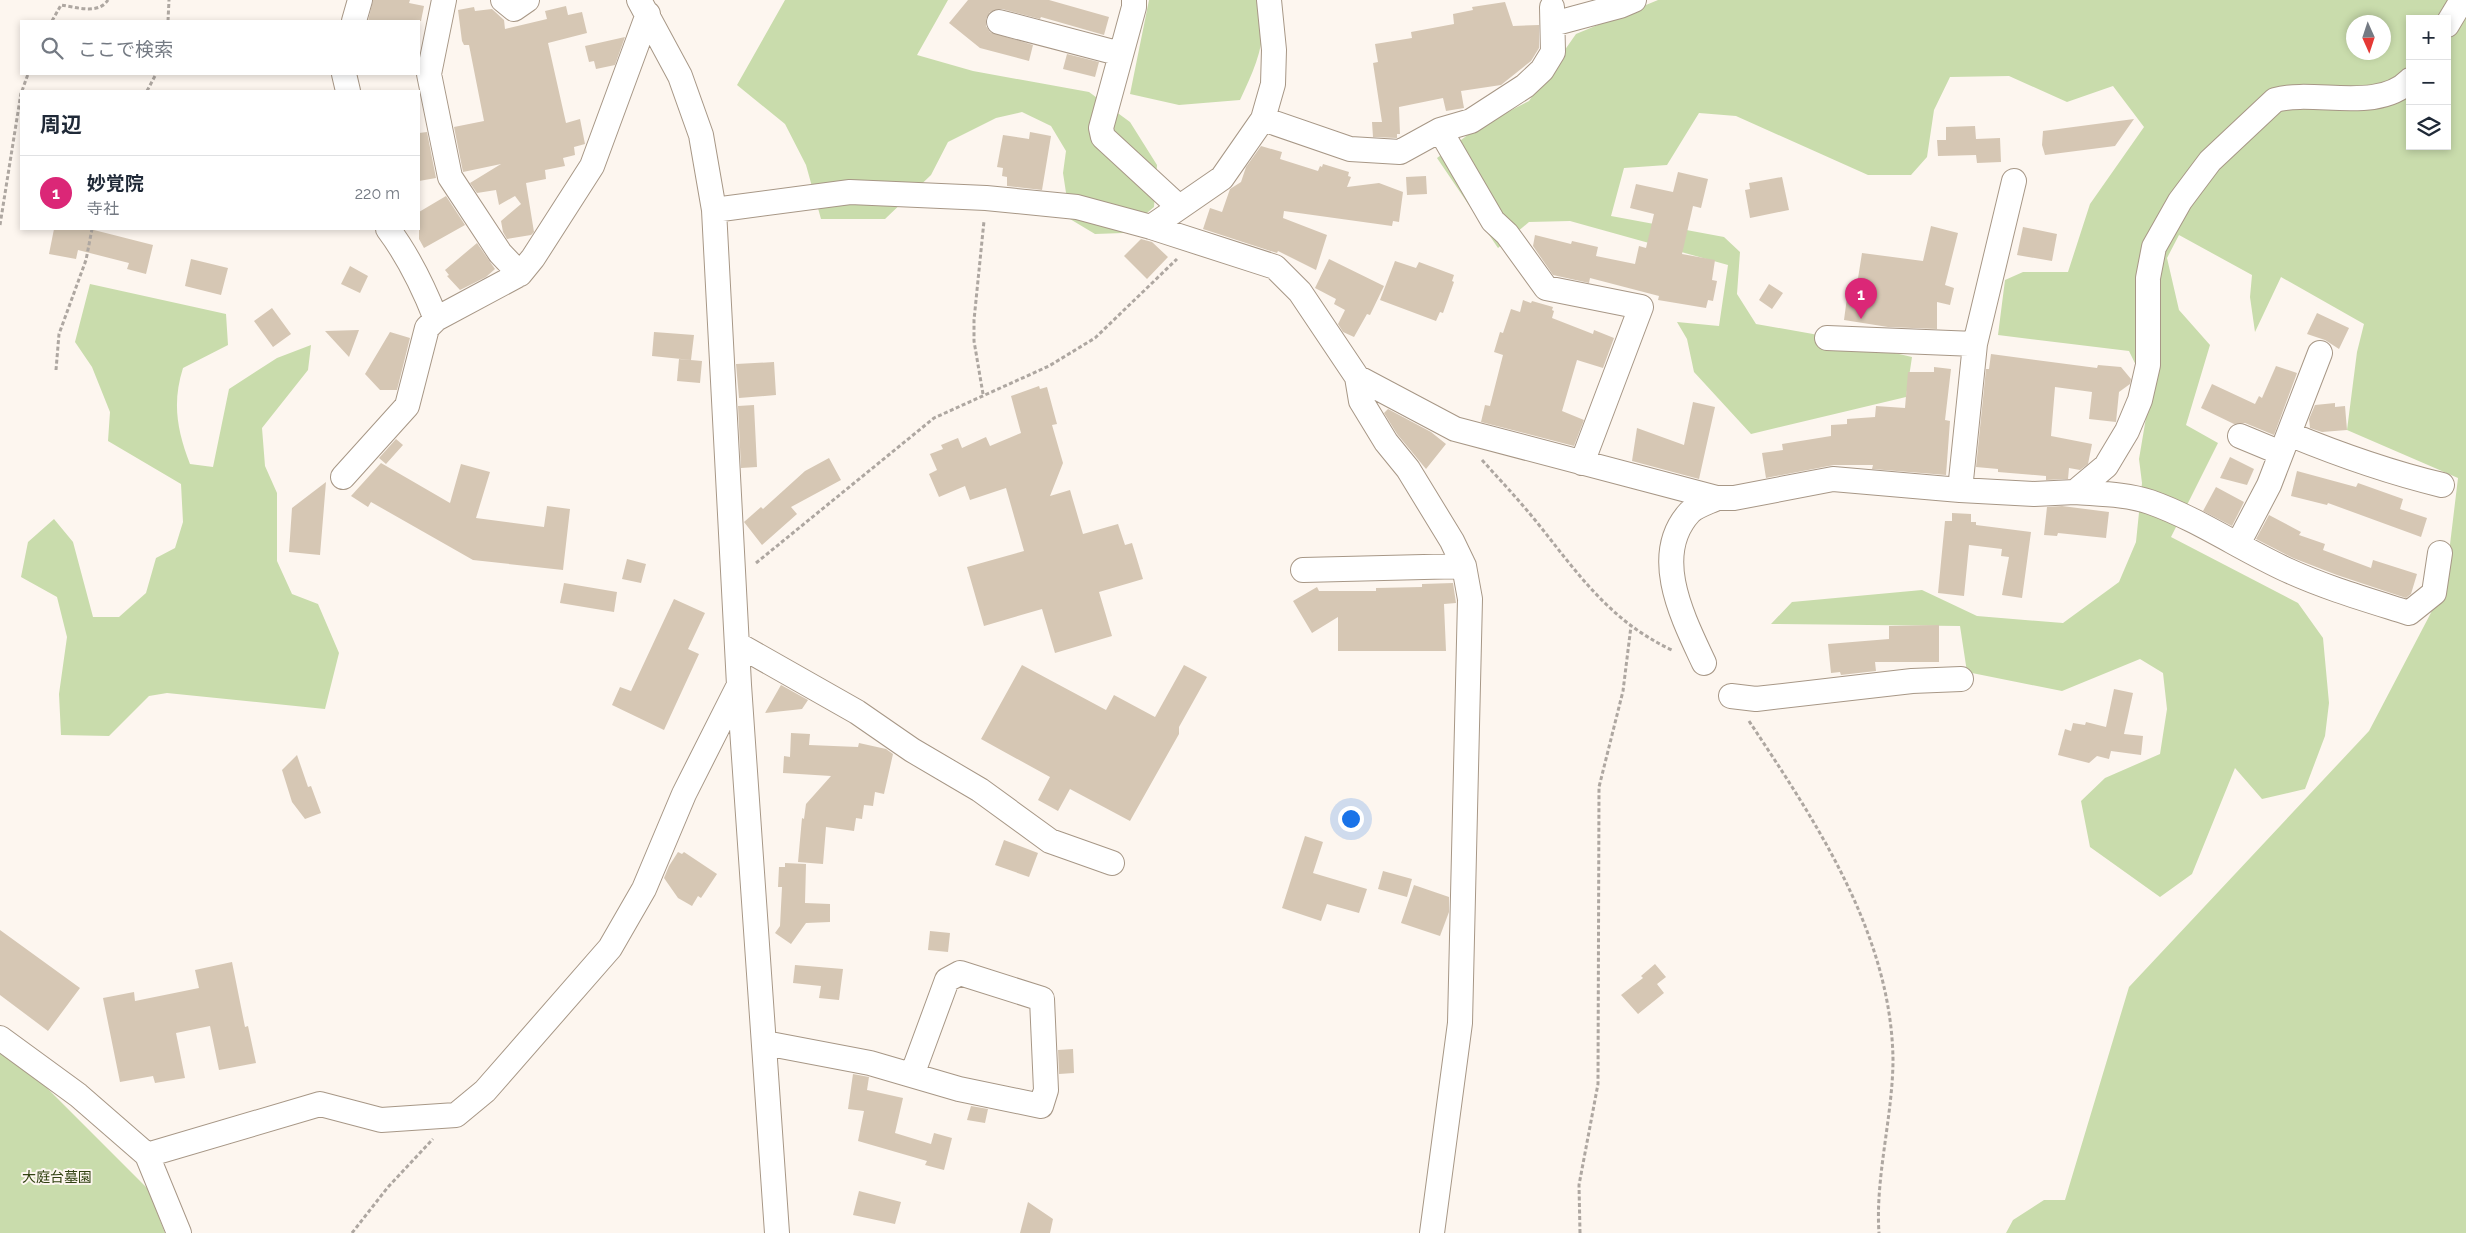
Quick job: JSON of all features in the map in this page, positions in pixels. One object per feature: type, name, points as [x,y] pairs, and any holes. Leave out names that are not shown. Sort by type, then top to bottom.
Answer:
[{"type":"street","points":[[354,20],[360,0]]},
{"type":"street","points":[[444,0],[429,74],[450,177],[500,253],[520,274]]},
{"type":"street","points":[[503,0],[514,9],[527,0]]},
{"type":"street","points":[[1134,0],[1134,7],[1101,128],[1104,137],[1179,207]]},
{"type":"street","points":[[1152,227],[1222,178],[1262,118],[1273,84],[1274,50],[1269,0]]},
{"type":"street","points":[[1262,118],[1350,149],[1400,152],[1440,130],[1470,121],[1525,86],[1542,70],[1553,52],[1553,16],[1620,6],[1634,0]]},
{"type":"street","points":[[2451,18],[2462,0]]},
{"type":"street","points":[[343,477],[407,406],[427,328],[436,319],[520,274],[592,166],[644,7]]},
{"type":"street","points":[[644,7],[680,76],[701,135],[714,210],[739,685],[778,1233]]},
{"type":"street","points":[[999,22],[1121,54]]},
{"type":"street","points":[[344,75],[348,90]]},
{"type":"street","points":[[2075,492],[2106,466],[2127,430],[2140,400],[2148,365],[2148,278],[2154,247],[2180,201],[2210,161],[2275,100],[2288,96],[2360,98],[2386,95],[2406,82]]},
{"type":"street","points":[[1440,130],[1494,221],[1507,234],[1546,288],[1641,307],[1582,464]]},
{"type":"street","points":[[1960,490],[1974,344],[2014,181]]},
{"type":"street","points":[[714,210],[850,192],[986,198],[1077,207],[1152,227],[1275,267],[1300,292],[1357,377],[1361,400],[1386,442],[1408,469],[1452,541],[1464,566],[1470,599],[1460,1023],[1432,1233]]},
{"type":"street","points":[[389,230],[404,250],[420,280],[436,319]]},
{"type":"street","points":[[1827,338],[1974,344]]},
{"type":"street","points":[[2238,544],[2269,485],[2320,353]]},
{"type":"street","points":[[1357,377],[1455,430],[1717,498],[1734,498],[1833,480],[1960,490],[2034,494],[2075,492],[2128,496],[2151,502],[2238,544],[2286,570],[2342,592],[2409,613],[2434,593],[2440,553]]},
{"type":"street","points":[[2240,436],[2285,443],[2347,458],[2382,470],[2442,485]]},
{"type":"street","points":[[1704,662],[1687,628],[1675,594],[1670,559],[1674,534],[1691,511],[1717,498]]},
{"type":"street","points":[[1303,570],[1464,566]]},
{"type":"street","points":[[737,644],[857,712],[912,750],[980,790],[1050,841],[1112,863]]},
{"type":"street","points":[[1732,696],[1756,699],[1912,681],[1961,679]]},
{"type":"street","points":[[147,1156],[320,1104],[381,1120],[456,1115],[485,1091],[610,948],[644,889],[684,794],[739,685]]},
{"type":"street","points":[[765,1043],[870,1063],[959,1089],[1041,1106],[1046,1090],[1042,999],[960,973],[947,980],[912,1075]]},
{"type":"street","points":[[0,1038],[78,1095],[147,1156],[179,1233]]},
{"type":"path","points":[[53,20],[61,5],[95,10],[104,6],[108,0]]},
{"type":"path","points":[[168,20],[169,0]]},
{"type":"path","points":[[23,90],[28,75]]},
{"type":"path","points":[[148,90],[155,75]]},
{"type":"path","points":[[0,224],[20,104]]},
{"type":"path","points":[[983,394],[974,341],[974,320],[986,198]]},
{"type":"path","points":[[56,370],[59,334],[86,260],[92,230]]},
{"type":"path","points":[[733,581],[934,418],[983,394],[1049,366],[1095,338],[1144,293],[1194,240]]},
{"type":"path","points":[[1481,459],[1534,519],[1587,587],[1630,626],[1654,641],[1704,662]]},
{"type":"path","points":[[1580,1233],[1579,1186],[1598,1084],[1599,787],[1623,690],[1630,626]]},
{"type":"path","points":[[1732,696],[1794,790],[1852,896],[1870,936],[1889,1016],[1893,1060],[1879,1233]]},
{"type":"path","points":[[352,1233],[388,1187],[456,1115]]},
{"type":"green space","points":[[785,0],[948,0],[917,55],[973,71],[1089,92],[1130,122],[1157,165],[1154,207],[1123,233],[1095,234],[1070,219],[1063,173],[1066,151],[1051,126],[1022,112],[996,118],[948,142],[931,175],[885,219],[821,219],[806,165],[785,124],[737,85]]},
{"type":"green space","points":[[1149,0],[1260,0],[1263,27],[1262,39],[1256,63],[1240,100],[1179,105],[1130,94]]},
{"type":"green space","points":[[1658,0],[2466,0],[2466,1233],[2006,1233],[2013,1220],[2044,1200],[2065,1200],[2129,987],[2369,731],[2445,586],[2458,478],[2347,430],[2357,352],[2364,324],[2281,277],[2255,332],[2250,297],[2252,275],[2179,235],[2167,258],[2179,310],[2210,345],[2186,425],[2218,443],[2171,537],[2298,603],[2323,638],[2329,703],[2325,736],[2305,789],[2262,799],[2235,768],[2192,874],[2160,897],[2090,847],[2081,801],[2105,778],[2160,754],[2167,709],[2163,673],[2140,659],[2062,691],[1967,672],[1960,626],[1771,624],[1792,602],[1922,590],[1977,616],[2063,623],[2119,582],[2136,542],[2142,483],[2139,459],[2150,394],[2129,351],[1998,335],[2005,280],[2023,272],[2068,272],[2090,204],[2144,127],[2113,86],[2067,102],[2009,76],[1950,77],[1934,110],[1927,157],[1911,175],[1868,175],[1736,116],[1699,113],[1667,165],[1624,168],[1611,216],[1724,237],[1740,252],[1737,294],[1756,324],[1813,334],[1912,357],[1906,397],[1751,434],[1694,372],[1687,339],[1677,322],[1719,326],[1728,265],[1570,221],[1529,222],[1498,248],[1437,158],[1477,128],[1529,101],[1576,34]]},
{"type":"green space","points":[[90,284],[226,314],[228,345],[183,368],[177,405],[179,428],[190,464],[213,467],[229,389],[277,358],[311,345],[308,370],[262,428],[265,466],[277,493],[277,561],[292,594],[318,604],[339,653],[325,709],[167,693],[149,696],[109,736],[61,735],[59,694],[67,637],[57,597],[21,577],[28,542],[54,519],[73,542],[93,617],[119,617],[146,593],[156,558],[175,548],[183,522],[181,484],[108,441],[110,412],[92,367],[75,342]]},
{"type":"green space","name":"大庭台墓園","points":[[0,1047],[21,1062],[148,1189],[165,1233],[0,1233]]},
{"type":"building","points":[[373,0],[410,0],[409,3],[424,6],[421,21],[368,20]]},
{"type":"building","points":[[968,0],[1049,0],[1109,17],[1104,35],[1041,17],[1040,19],[1002,9],[990,12],[986,19],[986,26],[990,32],[1033,45],[1029,61],[980,48],[949,23]]},
{"type":"building","points":[[1505,2],[1513,26],[1539,25],[1539,48],[1531,61],[1501,85],[1461,91],[1464,108],[1446,111],[1443,98],[1399,107],[1400,134],[1397,134],[1397,138],[1373,137],[1372,122],[1382,122],[1373,63],[1378,62],[1375,44],[1412,38],[1411,32],[1454,24],[1453,14],[1473,10],[1472,7]]},
{"type":"building","points":[[566,6],[568,15],[582,12],[587,33],[548,43],[566,123],[580,119],[585,144],[574,147],[575,155],[563,158],[565,166],[545,170],[546,179],[526,183],[534,232],[531,235],[507,239],[503,232],[501,221],[521,204],[515,196],[499,205],[496,190],[477,193],[470,183],[501,164],[463,172],[454,127],[484,121],[469,45],[464,45],[462,41],[458,10],[474,7],[475,11],[492,9],[504,20],[505,29],[547,19],[545,11]]},
{"type":"building","points":[[625,37],[615,65],[596,69],[594,61],[589,62],[585,46]]},
{"type":"building","points":[[1067,54],[1099,62],[1095,77],[1063,69]]},
{"type":"building","points":[[2134,119],[2115,146],[2045,155],[2042,145],[2043,131]]},
{"type":"building","points":[[1975,126],[1976,139],[2000,138],[2001,162],[1977,163],[1976,155],[1938,156],[1937,140],[1946,140],[1946,127]]},
{"type":"building","points":[[427,132],[436,178],[420,181],[420,133]]},
{"type":"building","points":[[1030,132],[1051,136],[1042,190],[1007,186],[1007,177],[1002,176],[1003,168],[997,167],[1003,135],[1029,139]]},
{"type":"building","points":[[1261,146],[1282,152],[1280,159],[1318,171],[1323,164],[1349,172],[1348,176],[1351,177],[1347,187],[1379,183],[1403,192],[1399,222],[1393,221],[1392,226],[1284,211],[1283,218],[1327,235],[1316,270],[1278,251],[1277,253],[1203,229],[1210,208],[1222,212],[1230,189],[1241,182],[1246,167]]},
{"type":"building","points":[[1678,172],[1708,179],[1701,208],[1693,206],[1682,254],[1715,260],[1712,280],[1717,281],[1713,301],[1708,300],[1706,308],[1658,300],[1659,296],[1590,278],[1589,283],[1553,275],[1533,246],[1535,235],[1571,244],[1572,241],[1598,247],[1596,256],[1635,264],[1639,246],[1646,248],[1654,214],[1630,208],[1636,184],[1673,192]]},
{"type":"building","points":[[1426,176],[1427,194],[1407,195],[1406,177]]},
{"type":"building","points":[[1782,177],[1789,210],[1750,218],[1745,190],[1750,189],[1749,183]]},
{"type":"building","points":[[446,196],[465,225],[424,248],[419,239],[420,211]]},
{"type":"building","points":[[1931,226],[1958,233],[1945,285],[1954,288],[1950,305],[1937,302],[1937,329],[1888,327],[1844,320],[1848,290],[1856,291],[1862,253],[1923,261]]},
{"type":"building","points":[[2023,227],[2057,234],[2052,261],[2017,255]]},
{"type":"building","points":[[54,230],[94,230],[153,245],[146,274],[127,269],[129,263],[78,250],[76,259],[49,254]]},
{"type":"building","points":[[1141,239],[1152,242],[1168,257],[1147,279],[1124,256]]},
{"type":"building","points":[[477,243],[495,269],[486,277],[460,290],[447,276],[449,275],[445,270]]},
{"type":"building","points":[[191,259],[228,268],[221,295],[185,286]]},
{"type":"building","points":[[1329,259],[1384,286],[1370,315],[1367,314],[1354,337],[1343,332],[1338,324],[1345,310],[1334,304],[1336,299],[1315,288]]},
{"type":"building","points":[[1395,261],[1416,268],[1419,262],[1454,275],[1452,281],[1454,282],[1443,313],[1440,312],[1436,321],[1380,300]]},
{"type":"building","points":[[350,266],[368,276],[360,293],[341,284]]},
{"type":"building","points":[[1769,284],[1783,293],[1772,309],[1759,300]]},
{"type":"building","points":[[1523,300],[1553,307],[1552,318],[1593,334],[1594,330],[1614,338],[1603,368],[1577,360],[1562,411],[1584,420],[1574,446],[1481,422],[1485,405],[1490,406],[1503,355],[1494,352],[1500,332],[1503,333],[1511,309],[1520,312]]},
{"type":"building","points":[[272,308],[291,334],[273,347],[254,321]]},
{"type":"building","points":[[2317,313],[2349,328],[2339,349],[2325,340],[2307,334]]},
{"type":"building","points":[[359,330],[349,357],[325,331]]},
{"type":"building","points":[[390,332],[410,338],[397,390],[380,390],[365,374]]},
{"type":"building","points":[[654,332],[694,335],[691,360],[652,356]]},
{"type":"building","points":[[1991,354],[2097,368],[2098,365],[2121,367],[2131,379],[2130,384],[2119,392],[2116,422],[2089,419],[2092,392],[2055,387],[2051,436],[2092,444],[2088,464],[2080,470],[2069,468],[2068,479],[2046,480],[2046,476],[1998,472],[1998,469],[1976,467],[1986,369],[1989,369]]},
{"type":"building","points":[[679,359],[702,361],[700,383],[677,381]]},
{"type":"building","points":[[774,362],[776,395],[739,398],[736,364]]},
{"type":"building","points":[[2276,366],[2297,373],[2274,435],[2245,423],[2234,424],[2201,408],[2212,384],[2255,404],[2259,396],[2262,398]]},
{"type":"building","points":[[1934,367],[1951,369],[1945,420],[1950,421],[1946,475],[1872,469],[1873,465],[1834,465],[1766,478],[1762,453],[1783,450],[1782,444],[1831,436],[1831,425],[1847,424],[1847,419],[1875,417],[1876,406],[1905,408],[1908,372],[1934,372]]},
{"type":"building","points":[[1039,386],[1040,389],[1047,387],[1057,424],[1052,425],[1063,463],[1050,496],[1070,490],[1083,534],[1118,524],[1125,545],[1132,543],[1143,579],[1099,592],[1112,636],[1055,653],[1042,609],[984,626],[967,567],[1024,551],[1006,488],[970,500],[965,486],[939,497],[929,474],[937,470],[930,454],[943,449],[941,445],[958,438],[962,448],[986,437],[990,446],[1021,433],[1011,396]]},
{"type":"building","points":[[1693,402],[1715,407],[1699,479],[1632,461],[1637,428],[1684,445]]},
{"type":"building","points":[[2335,403],[2335,407],[2345,406],[2347,430],[2322,432],[2310,428],[2309,419],[2315,405]]},
{"type":"building","points":[[754,405],[757,467],[741,468],[738,406]]},
{"type":"building","points":[[1388,409],[1431,432],[1446,444],[1426,469],[1397,434],[1384,413]]},
{"type":"building","points":[[396,439],[403,445],[386,464],[379,458]]},
{"type":"building","points":[[2230,457],[2254,469],[2247,485],[2220,478]]},
{"type":"building","points":[[829,458],[841,480],[791,507],[797,514],[762,545],[744,522],[761,507],[763,509],[805,471]]},
{"type":"building","points":[[381,463],[450,503],[461,464],[490,472],[476,518],[544,527],[547,506],[570,509],[563,570],[473,560],[371,502],[368,507],[351,496]]},
{"type":"building","points":[[2297,471],[2356,487],[2358,483],[2403,499],[2400,509],[2427,518],[2421,537],[2328,503],[2327,505],[2291,496]]},
{"type":"building","points":[[326,482],[320,555],[289,552],[292,508]]},
{"type":"building","points":[[2216,487],[2244,502],[2232,526],[2203,511]]},
{"type":"building","points":[[2062,506],[2109,512],[2106,538],[2058,533],[2057,536],[2044,535],[2047,507]]},
{"type":"building","points":[[1952,513],[1971,514],[1971,522],[1976,522],[1976,525],[2031,532],[2022,598],[2002,595],[2009,557],[2001,556],[2002,549],[1969,545],[1964,596],[1938,593],[1945,521],[1952,521]]},
{"type":"building","points":[[2269,515],[2301,532],[2299,535],[2325,544],[2323,550],[2371,568],[2373,560],[2417,574],[2411,594],[2406,598],[2337,575],[2293,558],[2256,539]]},
{"type":"building","points":[[627,559],[646,564],[641,583],[622,579]]},
{"type":"building","points":[[564,583],[617,592],[614,612],[560,603]]},
{"type":"building","points":[[1453,583],[1456,603],[1444,604],[1446,651],[1338,651],[1338,617],[1312,633],[1293,601],[1317,587],[1319,591],[1376,591],[1376,588],[1422,587],[1422,584]]},
{"type":"building","points":[[674,599],[705,613],[688,649],[699,654],[664,730],[612,705],[620,687],[631,691]]},
{"type":"building","points":[[1939,625],[1939,662],[1875,662],[1876,671],[1841,675],[1840,672],[1831,673],[1828,644],[1889,639],[1889,626]]},
{"type":"building","points":[[1022,665],[1106,710],[1114,695],[1155,717],[1184,665],[1207,677],[1179,727],[1179,734],[1130,821],[1070,789],[1058,811],[1038,800],[1050,777],[981,739]]},
{"type":"building","points":[[781,685],[808,700],[802,709],[765,713]]},
{"type":"building","points":[[2114,689],[2133,693],[2124,734],[2143,736],[2141,755],[2111,751],[2109,759],[2097,756],[2089,763],[2058,755],[2065,729],[2071,731],[2073,723],[2085,725],[2086,722],[2106,727]]},
{"type":"building","points":[[791,733],[810,734],[809,745],[858,747],[859,743],[886,749],[893,754],[884,794],[875,792],[873,806],[864,805],[862,819],[856,818],[854,831],[826,827],[823,864],[798,862],[802,818],[804,819],[806,804],[831,776],[783,773],[784,756],[790,757]]},
{"type":"building","points":[[297,755],[308,787],[311,786],[321,813],[305,819],[292,802],[282,770]]},
{"type":"building","points":[[1305,836],[1323,842],[1313,873],[1367,889],[1359,913],[1327,904],[1321,921],[1282,908]]},
{"type":"building","points":[[1004,840],[1038,853],[1029,877],[995,865]]},
{"type":"building","points":[[678,852],[682,854],[684,852],[717,874],[701,898],[698,896],[692,906],[678,898],[664,878]]},
{"type":"building","points":[[785,863],[806,864],[805,903],[830,904],[830,922],[806,923],[791,944],[775,933],[780,926],[782,887],[778,887],[779,867],[785,867]]},
{"type":"building","points":[[1383,871],[1412,879],[1407,897],[1378,889]]},
{"type":"building","points":[[1414,885],[1449,897],[1449,912],[1440,936],[1401,923]]},
{"type":"building","points":[[0,930],[80,988],[48,1031],[0,995]]},
{"type":"building","points":[[930,931],[950,933],[948,952],[928,950]]},
{"type":"building","points":[[232,962],[245,1027],[248,1026],[256,1063],[219,1070],[210,1026],[176,1033],[185,1078],[155,1083],[153,1076],[120,1082],[103,998],[134,992],[135,1001],[199,988],[195,970]]},
{"type":"building","points":[[1655,964],[1666,977],[1657,984],[1664,993],[1638,1014],[1621,995],[1643,978],[1641,976]]},
{"type":"building","points":[[795,965],[843,969],[839,1000],[819,998],[821,986],[793,983]]},
{"type":"building","points":[[1073,1049],[1074,1073],[1059,1074],[1058,1050]]},
{"type":"building","points":[[853,1074],[869,1077],[867,1090],[903,1098],[895,1133],[931,1144],[934,1133],[952,1138],[944,1170],[925,1165],[927,1161],[858,1141],[864,1111],[848,1109]]},
{"type":"building","points":[[971,1106],[988,1109],[985,1123],[967,1120]]},
{"type":"building","points":[[859,1191],[901,1202],[895,1224],[853,1215]]},
{"type":"building","points":[[1028,1202],[1053,1219],[1050,1233],[1020,1233]]},
{"type":"place","name":"妙覚院","points":[[1861,319]]}]
